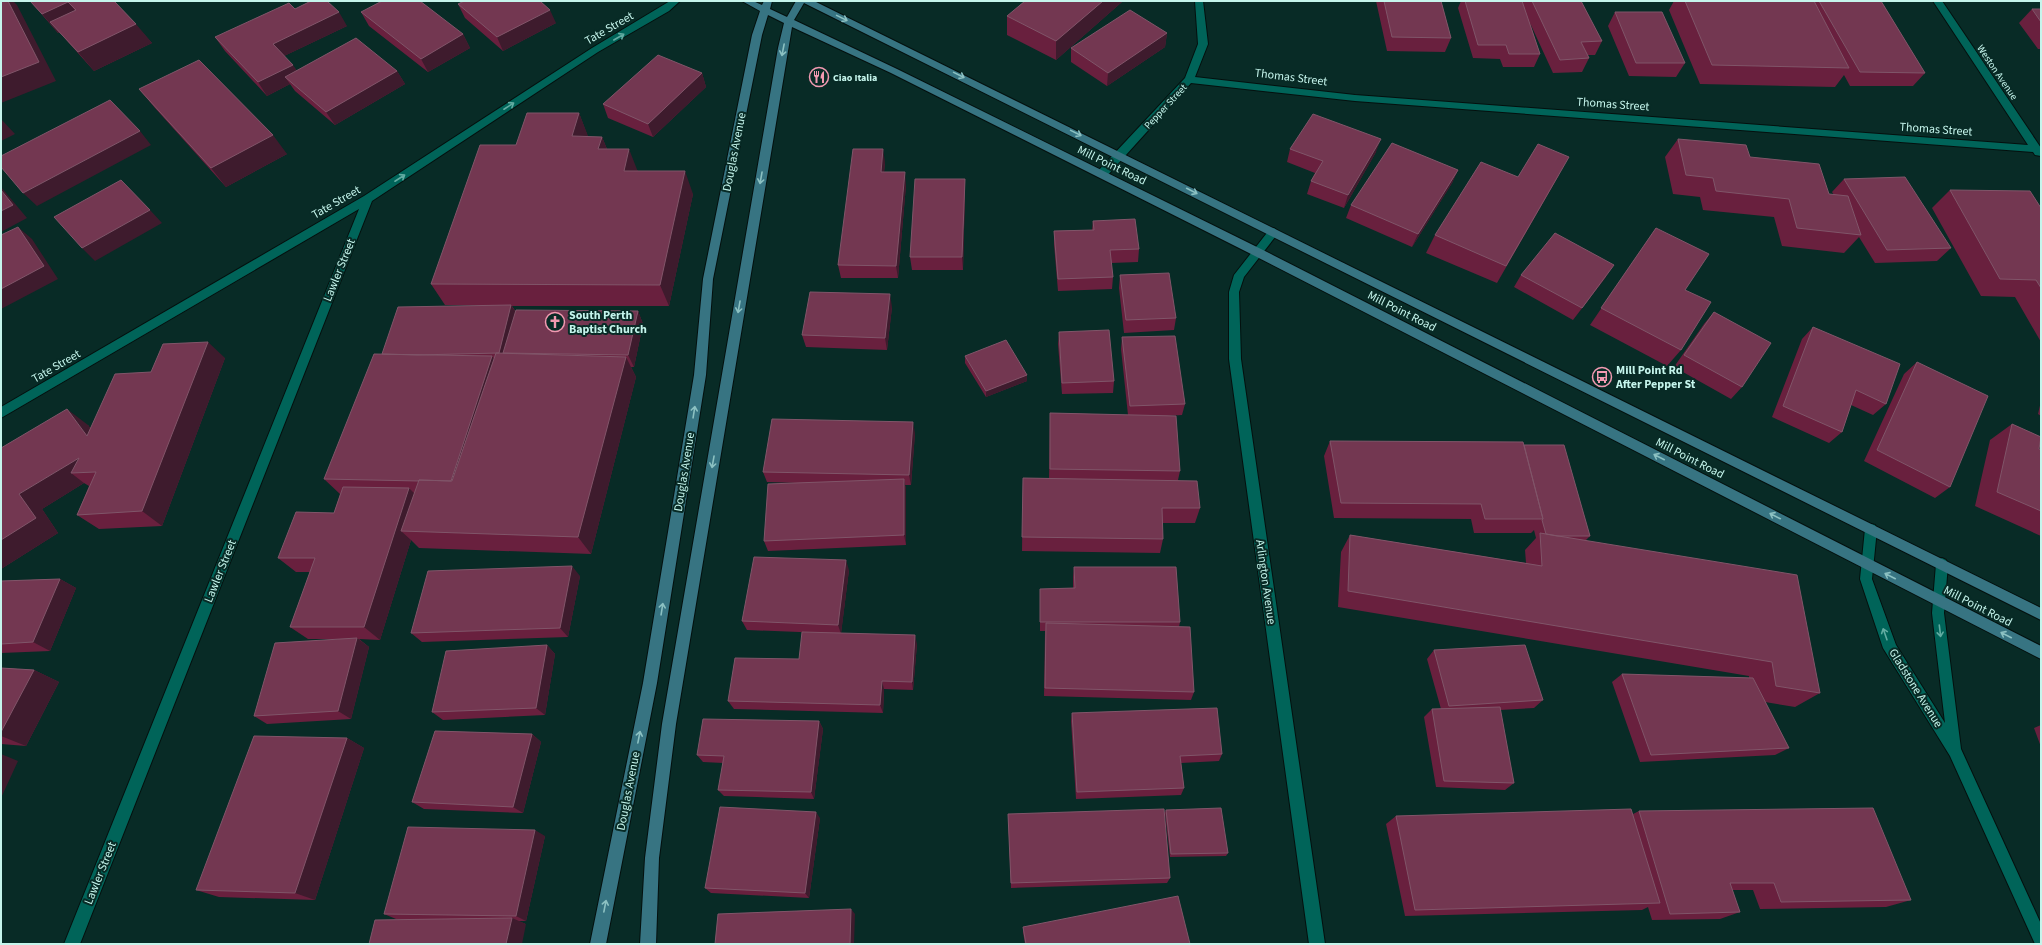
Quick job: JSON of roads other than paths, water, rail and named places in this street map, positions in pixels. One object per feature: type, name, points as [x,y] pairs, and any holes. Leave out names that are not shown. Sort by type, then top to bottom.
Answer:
[{"type":"main road","name":"Mill Point Road","points":[[746,1],[766,6],[789,22],[894,71],[1257,252],[2041,653]]},
{"type":"main road","points":[[648,944],[652,858],[669,724],[780,64],[789,22],[800,1]]},
{"type":"main road","name":"Mill Point Road","points":[[807,1],[1120,155],[2041,614]]},
{"type":"main road","name":"Douglas Avenue","points":[[598,944],[650,683],[700,375],[708,279],[754,46],[766,6]]},
{"type":"street","name":"Tate Street","points":[[1,413],[368,199],[595,50],[666,9],[676,1]]},
{"type":"street","name":"Pepper Street","points":[[1102,174],[1189,80],[1197,63],[1203,44],[1199,1]]},
{"type":"street","name":"Weston Avenue","points":[[1937,1],[2039,153]]},
{"type":"street","name":"Thomas Street","points":[[1189,80],[1355,98],[2039,153]]},
{"type":"street","name":"Lawler Street","points":[[72,944],[368,199]]},
{"type":"street","name":"Arlington Avenue","points":[[1274,232],[1239,275],[1234,292],[1235,359],[1317,944]]},
{"type":"street","name":"Gladstone Avenue","points":[[1871,529],[1866,580],[1890,648],[1955,751],[2041,941]]},
{"type":"street","name":"Gladstone Avenue","points":[[1942,564],[1938,613],[1955,751]]},
{"type":"place","name":"Ciao Italia","points":[[819,77]]},
{"type":"place","name":"South Perth Baptist Church","points":[[555,322]]},
{"type":"place","name":"Mill Point Rd After Pepper St","points":[[1602,377]]}]
